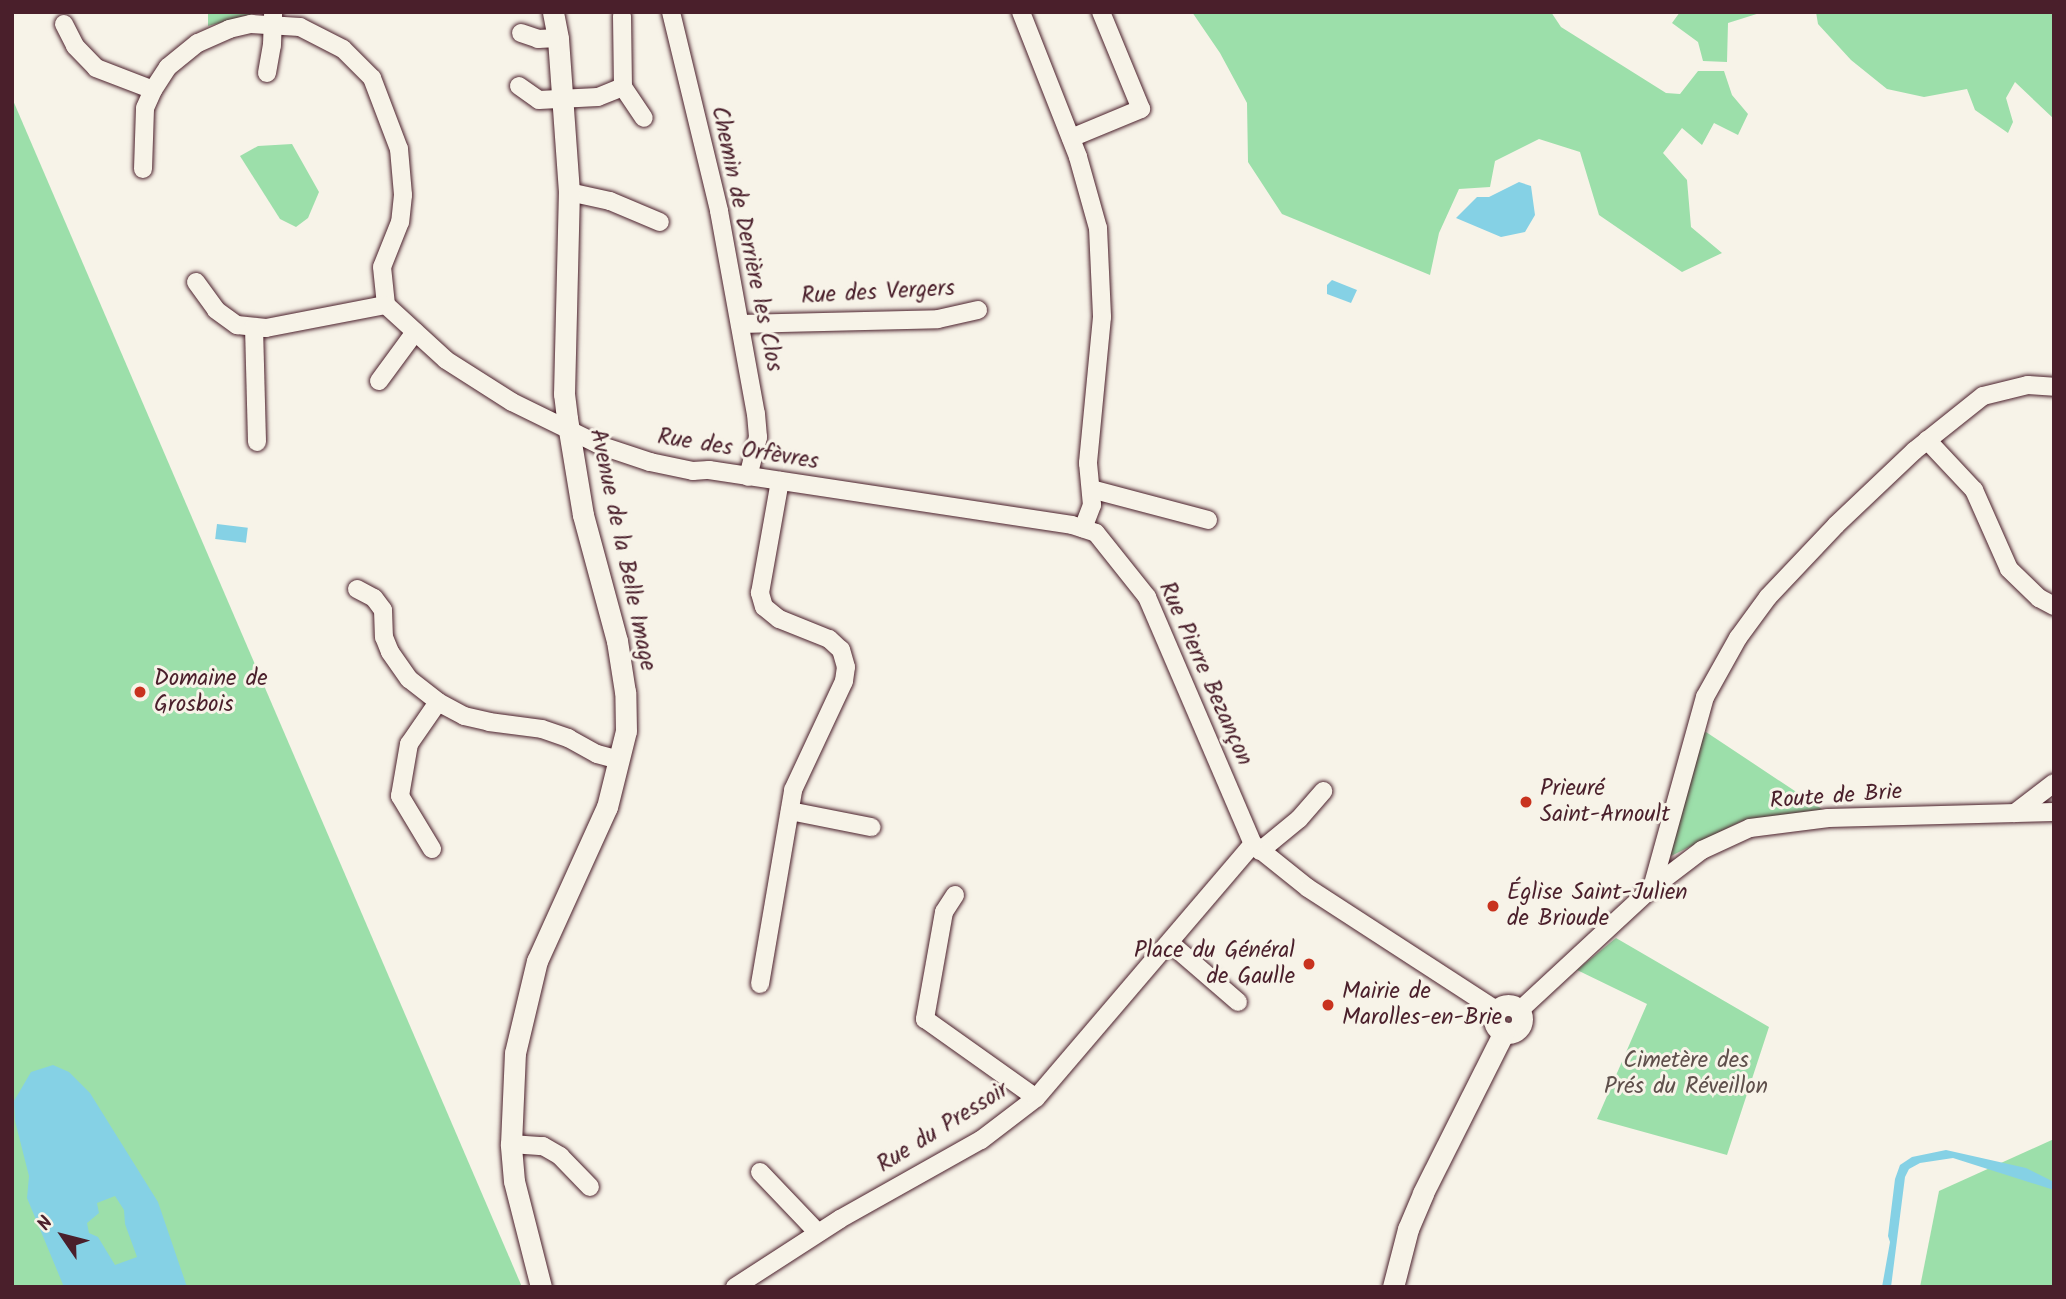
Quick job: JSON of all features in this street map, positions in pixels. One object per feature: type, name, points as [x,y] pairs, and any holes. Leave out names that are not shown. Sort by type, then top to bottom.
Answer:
[{"type":"street","name":"Avenue de la Belle Image","points":[[541,1287],[520,1213],[510,1144],[515,1053],[537,961],[607,807],[626,731],[623,679],[617,641],[583,515],[564,394],[569,192],[558,38],[553,12]]},
{"type":"street","name":"Chemin de Derrière les Clos","points":[[671,12],[719,211],[740,324],[758,437],[748,477]]},
{"type":"street","points":[[1021,12],[1071,138],[1090,193],[1098,228],[1102,317],[1088,463],[1090,515],[1083,528]]},
{"type":"street","points":[[1071,138],[1141,109],[1101,12]]},
{"type":"street","points":[[622,16],[623,87],[644,118]]},
{"type":"street","points":[[267,73],[272,45],[272,19]]},
{"type":"street","points":[[143,169],[145,108],[167,67],[198,43],[229,29],[272,19],[300,27],[343,49],[372,78],[399,149],[403,195],[400,222],[382,267],[386,305],[266,328],[237,325],[216,310],[196,282]]},
{"type":"street","points":[[64,24],[75,46],[96,68],[153,90]]},
{"type":"street","points":[[521,33],[538,40],[558,38]]},
{"type":"street","points":[[519,86],[539,100],[598,97],[623,87]]},
{"type":"street","points":[[569,192],[610,201],[660,222]]},
{"type":"street","name":"Rue des Orfèvres","points":[[386,305],[470,377],[512,402],[602,446],[650,462],[693,471],[709,470],[1083,528]]},
{"type":"street","name":"Rue des Vergers","points":[[740,324],[938,319],[978,310]]},
{"type":"street","points":[[254,327],[257,442]]},
{"type":"street","points":[[379,381],[415,332]]},
{"type":"street","points":[[1652,888],[1705,697],[1738,638],[1768,597],[1836,524],[1927,440],[1983,396],[2028,385],[2054,387]]},
{"type":"street","points":[[1927,440],[1974,490],[2009,569],[2039,597],[2054,606]]},
{"type":"street","points":[[760,984],[797,778],[844,681],[846,667],[841,650],[829,639],[779,619],[764,607],[760,593],[780,481]]},
{"type":"street","points":[[1091,489],[1208,520]]},
{"type":"street","name":"Rue Pierre Bezançon","points":[[1083,528],[1096,533],[1147,597],[1257,848],[1308,888],[1496,1010]]},
{"type":"street","points":[[357,589],[374,598],[383,610],[384,637],[390,652],[409,679],[438,702],[464,716],[542,729],[568,738],[597,754],[620,760]]},
{"type":"street","points":[[432,849],[400,796],[408,744],[438,702]]},
{"type":"street","points":[[2015,813],[2054,783]]},
{"type":"street","name":"Rue du Pressoir","points":[[735,1287],[818,1233],[981,1140],[1037,1098],[1170,943],[1257,848],[1299,819],[1323,791]]},
{"type":"street","points":[[790,811],[871,828]]},
{"type":"street","name":"Route de Brie","points":[[1519,1011],[1652,888],[1702,850],[1750,828],[1828,818],[2054,812]]},
{"type":"street","points":[[954,895],[944,912],[925,1019],[1037,1098]]},
{"type":"street","points":[[1170,943],[1238,1002]]},
{"type":"street","points":[[1508,1005],[1519,1011],[1520,1025],[1513,1031],[1504,1032],[1494,1023],[1496,1010],[1508,1005]]},
{"type":"street","points":[[1393,1287],[1408,1229],[1423,1192],[1504,1032]]},
{"type":"street","points":[[510,1144],[543,1146],[559,1156],[590,1188]]},
{"type":"street","points":[[760,1172],[818,1233]]},
{"type":"green space","points":[[208,12],[261,12],[208,26]]},
{"type":"green space","points":[[1192,12],[1551,12],[1561,27],[1666,93],[1680,94],[1698,71],[1724,71],[1732,95],[1748,114],[1738,135],[1714,123],[1702,145],[1682,128],[1663,153],[1687,180],[1691,227],[1722,253],[1682,272],[1599,215],[1580,152],[1539,139],[1495,161],[1490,187],[1459,189],[1439,233],[1430,275],[1282,214],[1248,162],[1247,103],[1220,53]]},
{"type":"green space","points":[[1680,12],[1763,12],[1728,23],[1727,62],[1703,61],[1698,42],[1672,23]]},
{"type":"green space","points":[[1816,12],[2054,12],[2054,119],[2015,82],[2006,98],[2013,122],[2008,133],[1975,110],[1967,89],[1924,97],[1887,89],[1851,60],[1818,24]]},
{"type":"green space","name":"Domaine de Grosbois","points":[[12,98],[522,1287],[12,1287]]},
{"type":"green space","points":[[292,144],[319,192],[308,218],[296,227],[280,219],[240,156],[258,146]]},
{"type":"green space","points":[[1706,732],[1825,811],[1742,821],[1671,856],[1669,854],[1699,735]]},
{"type":"green space","name":"Cimetère des Prés du Réveillon","points":[[1616,938],[1769,1027],[1727,1155],[1597,1119],[1647,1004],[1577,970]]},
{"type":"green space","points":[[2054,1139],[2054,1287],[1920,1287],[1939,1191]]},
{"type":"water","points":[[1519,182],[1531,186],[1535,215],[1525,232],[1501,237],[1456,218],[1477,197],[1489,197]]},
{"type":"water","points":[[1332,280],[1357,290],[1351,303],[1327,294],[1327,285]]},
{"type":"water","points":[[217,524],[248,528],[246,543],[215,539]]},
{"type":"water","points":[[53,1065],[69,1072],[90,1093],[158,1202],[187,1287],[64,1287],[27,1198],[29,1176],[15,1121],[14,1101],[31,1072]],"holes":[[[115,1196],[124,1210],[125,1224],[137,1257],[115,1265],[98,1237],[89,1233],[87,1223],[99,1213],[97,1203]]]},
{"type":"water","points":[[1946,1150],[2026,1168],[2054,1182],[2054,1190],[1953,1158],[1920,1163],[1909,1169],[1905,1177],[1891,1287],[1882,1287],[1890,1242],[1888,1236],[1895,1179],[1900,1165],[1912,1157]]},
{"type":"place","name":"Domaine de Grosbois","points":[[140,692]]},
{"type":"place","name":"Prieuré Saint-Arnoult","points":[[1526,802]]},
{"type":"place","name":"Église Saint-Julien de Brioude","points":[[1493,906]]},
{"type":"place","name":"Place du Général de Gaulle","points":[[1309,964]]},
{"type":"place","name":"Mairie de Marolles-en-Brie","points":[[1328,1005]]}]
